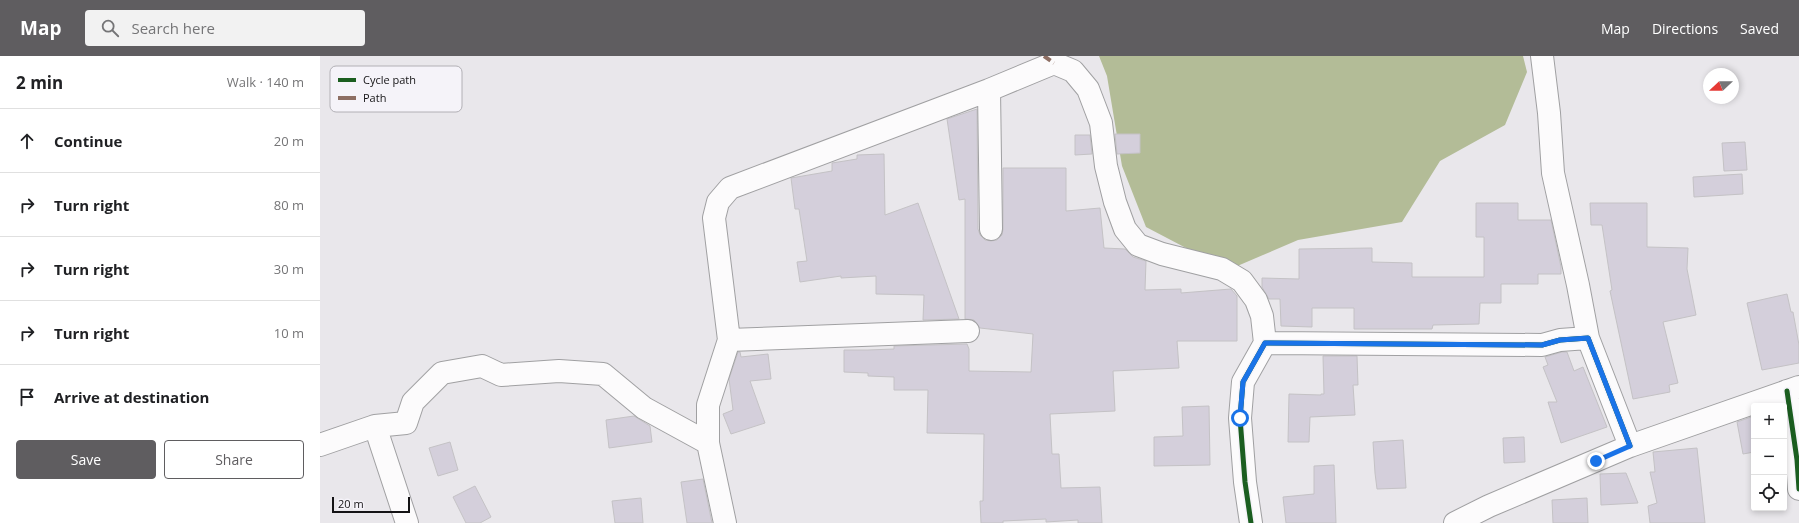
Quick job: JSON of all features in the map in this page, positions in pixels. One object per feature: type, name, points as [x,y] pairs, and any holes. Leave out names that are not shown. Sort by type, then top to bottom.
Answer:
[{"type":"street","points":[[1542,56],[1553,173],[1578,285],[1588,338],[1630,446]]},
{"type":"street","points":[[725,523],[708,444],[708,405],[729,340],[714,218],[718,202],[730,188],[989,90],[1054,63],[1073,71],[1088,89],[1101,124],[1115,202],[1125,229],[1138,245],[1162,254],[1222,269],[1242,281],[1256,300],[1260,311],[1265,343],[1243,382],[1240,418],[1244,482],[1251,523]]},
{"type":"street","points":[[989,90],[990,228]]},
{"type":"street","points":[[729,340],[968,331]]},
{"type":"street","points":[[1265,343],[1542,345],[1560,340],[1588,338]]},
{"type":"street","points":[[320,445],[375,426],[406,424],[413,402],[442,373],[482,366],[501,376],[558,371],[603,374],[644,408],[708,444]]},
{"type":"street","points":[[1458,523],[1489,506],[1630,446],[1793,389],[1799,489]]},
{"type":"street","points":[[375,426],[407,523]]},
{"type":"shaded area","points":[[1099,56],[1523,56],[1527,72],[1505,125],[1440,161],[1402,222],[1298,240],[1228,270],[1146,227],[1122,166],[1107,76]]},
{"type":"building","points":[[977,109],[978,229],[980,235],[985,240],[997,240],[1002,235],[1003,168],[1066,168],[1066,211],[1100,208],[1104,248],[1125,249],[1133,257],[1146,261],[1145,290],[1181,289],[1181,293],[1231,289],[1237,296],[1237,341],[1177,341],[1179,368],[1113,371],[1115,411],[1050,414],[1052,454],[1059,454],[1061,488],[1100,487],[1102,523],[1078,523],[1078,520],[1046,522],[1046,519],[1003,521],[1003,523],[981,523],[980,501],[983,501],[984,434],[927,433],[928,390],[894,390],[894,377],[868,376],[868,373],[844,372],[844,350],[894,349],[894,346],[967,344],[969,349],[969,371],[1031,372],[1033,334],[980,328],[974,320],[965,319],[965,199],[959,200],[947,119]]},
{"type":"building","points":[[1115,134],[1140,134],[1140,153],[1117,154]]},
{"type":"building","points":[[1075,135],[1090,135],[1092,154],[1075,155]]},
{"type":"building","points":[[1745,142],[1747,170],[1724,171],[1722,143]]},
{"type":"building","points":[[884,154],[885,215],[918,203],[959,319],[923,320],[924,295],[876,294],[876,276],[841,278],[841,276],[800,282],[797,262],[807,261],[799,209],[795,209],[791,178],[832,171],[832,163],[857,159],[857,155]]},
{"type":"building","points":[[1742,174],[1743,194],[1694,197],[1693,177]]},
{"type":"building","points":[[1476,203],[1518,203],[1518,220],[1551,220],[1561,267],[1561,274],[1538,274],[1538,284],[1501,284],[1501,303],[1480,303],[1479,324],[1433,325],[1432,329],[1354,329],[1354,308],[1312,308],[1312,327],[1281,326],[1280,299],[1269,299],[1262,287],[1262,278],[1299,279],[1299,249],[1372,248],[1372,262],[1412,263],[1412,277],[1484,277],[1484,237],[1476,237]]},
{"type":"building","points":[[1590,203],[1647,203],[1647,247],[1688,248],[1687,269],[1696,315],[1663,322],[1678,383],[1669,385],[1670,392],[1633,399],[1610,291],[1612,290],[1602,225],[1591,225]]},
{"type":"building","points":[[1787,294],[1791,312],[1793,312],[1799,345],[1799,363],[1762,370],[1747,303]]},
{"type":"building","points":[[738,352],[740,352],[741,357],[768,354],[771,379],[750,381],[765,423],[731,434],[723,414],[733,410],[729,379]]},
{"type":"building","points":[[1567,352],[1574,371],[1583,367],[1607,427],[1561,443],[1548,402],[1557,402],[1543,367],[1548,365],[1545,357]]},
{"type":"building","points":[[1323,356],[1357,356],[1358,385],[1353,385],[1355,415],[1310,417],[1309,442],[1288,442],[1289,394],[1324,394]]},
{"type":"building","points":[[1209,406],[1210,465],[1154,466],[1154,437],[1183,436],[1182,407]]},
{"type":"building","points":[[634,416],[650,426],[652,442],[609,448],[606,420]]},
{"type":"building","points":[[1751,417],[1751,453],[1743,454],[1737,422]]},
{"type":"building","points":[[1524,437],[1525,462],[1504,463],[1503,438]]},
{"type":"building","points":[[1403,440],[1406,488],[1377,489],[1373,442]]},
{"type":"building","points":[[450,442],[458,470],[438,476],[429,448]]},
{"type":"building","points":[[1697,448],[1705,523],[1650,523],[1648,506],[1657,503],[1650,472],[1655,472],[1653,452]]},
{"type":"building","points":[[1334,465],[1336,523],[1286,523],[1283,497],[1314,494],[1314,466]]},
{"type":"building","points":[[1626,473],[1638,503],[1601,505],[1600,474]]},
{"type":"building","points":[[703,479],[712,523],[687,523],[681,482]]},
{"type":"building","points":[[475,486],[491,517],[480,523],[466,523],[453,497]]},
{"type":"building","points":[[641,498],[643,523],[615,523],[612,501]]},
{"type":"building","points":[[1587,498],[1588,523],[1553,523],[1552,500]]},
{"type":"marked path","points":[[1044,56],[1054,63]]},
{"type":"cycle path","points":[[1251,523],[1245,482],[1240,418],[1243,382],[1265,343],[1542,345],[1560,340],[1588,338],[1630,446]]},
{"type":"cycle path","points":[[1787,391],[1797,460],[1799,489]]},
{"type":"route","points":[[1240,418],[1243,382],[1265,343],[1542,345],[1560,340],[1588,338],[1630,446],[1596,461]]}]
